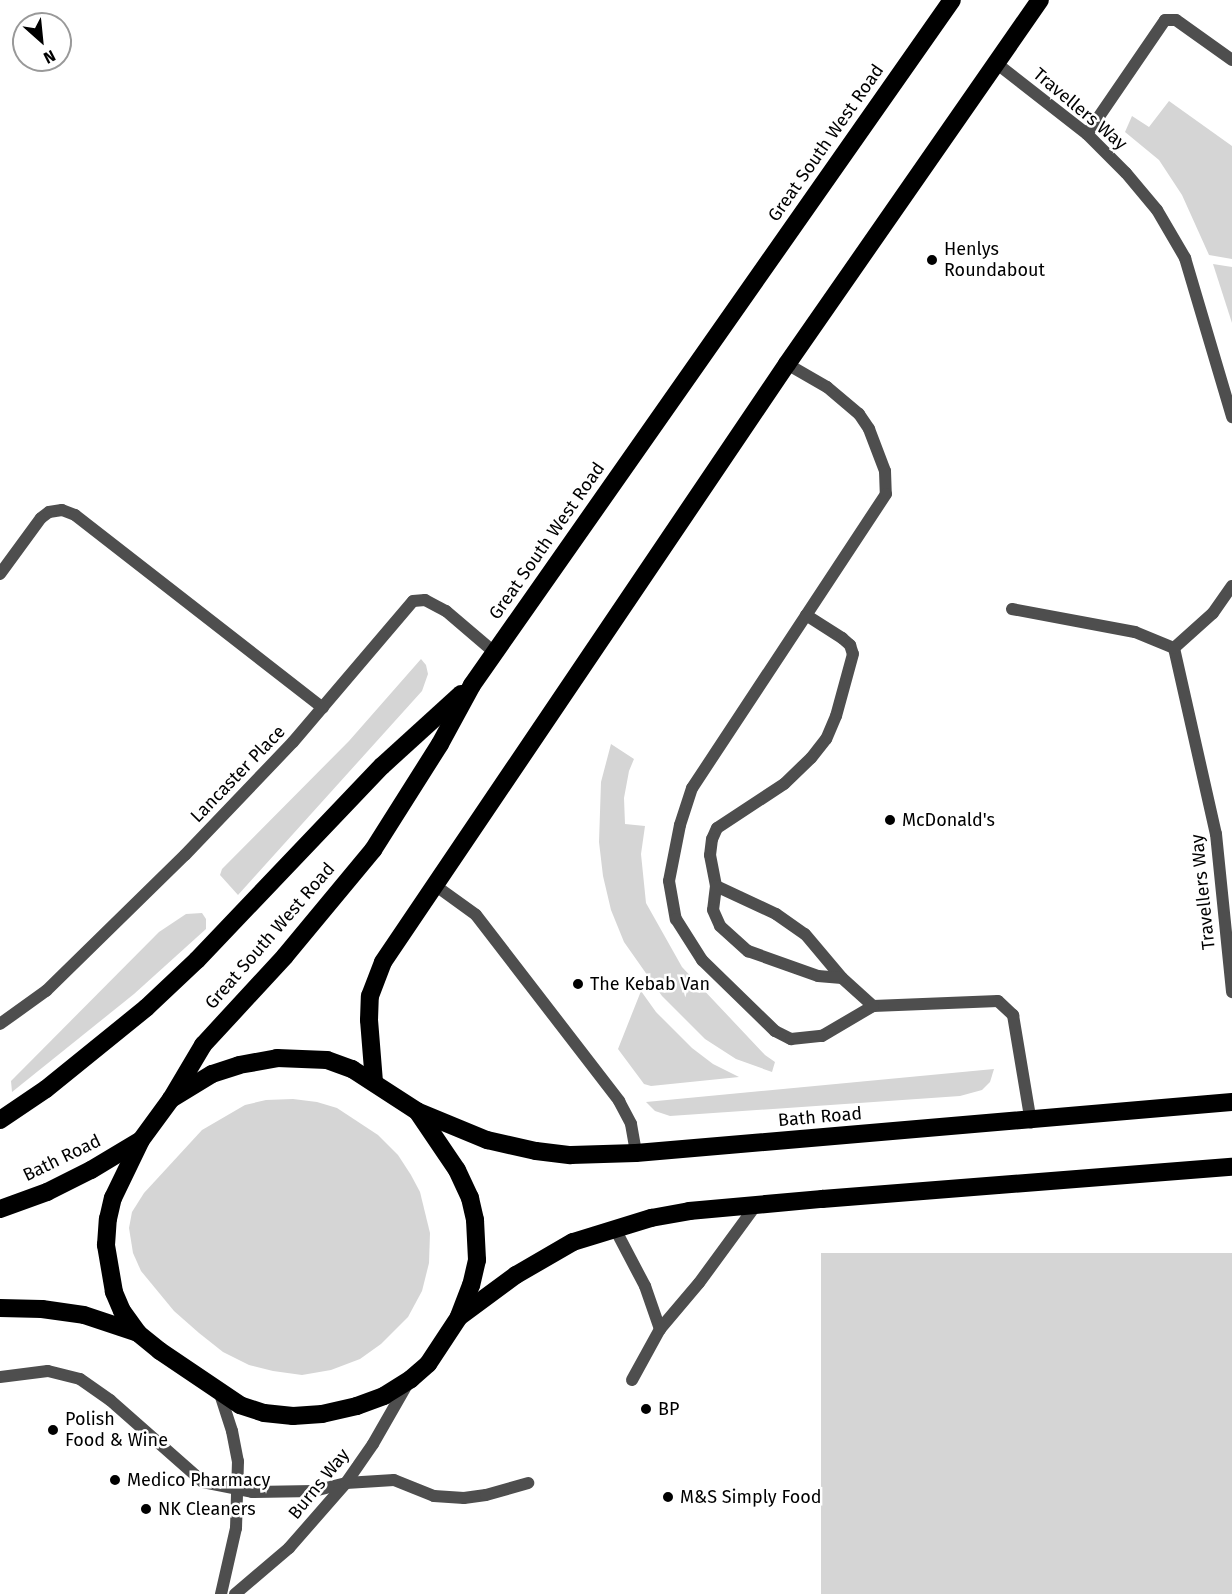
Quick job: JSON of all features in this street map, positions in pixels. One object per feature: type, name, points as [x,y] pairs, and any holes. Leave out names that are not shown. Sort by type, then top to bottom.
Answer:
[{"type":"highway","name":"Great South West Road","points":[[171,1100],[203,1045],[285,956],[373,850],[440,744],[471,685],[952,0]]},
{"type":"highway","points":[[374,1082],[369,1020],[370,996],[376,977],[389,952],[787,364],[1040,0]]},
{"type":"highway","points":[[0,1120],[46,1089],[146,1008],[197,960],[382,766],[471,685]]},
{"type":"highway","points":[[0,1308],[42,1309],[84,1315],[138,1333],[220,1394],[264,1413],[293,1416],[322,1414],[357,1406],[384,1396],[411,1379],[428,1364],[459,1317],[471,1286],[477,1260],[475,1220],[470,1198],[457,1170],[417,1111],[352,1069],[327,1060],[277,1058],[239,1065],[212,1074],[171,1100],[141,1140],[113,1198],[108,1219],[106,1245],[114,1292],[123,1311],[138,1333]]},
{"type":"highway","name":"Bath Road","points":[[417,1111],[488,1140],[536,1151],[571,1155],[636,1153],[1031,1122],[1232,1102]]},
{"type":"highway","name":"Bath Road","points":[[0,1209],[47,1192],[91,1170],[141,1140]]},
{"type":"highway","points":[[459,1317],[516,1275],[573,1242],[614,1227],[689,1211],[1232,1167]]},
{"type":"street","points":[[1087,134],[1165,20],[1176,20],[1232,60]]},
{"type":"street","name":"Travellers Way","points":[[996,63],[1087,134],[1126,173],[1156,210],[1185,258],[1232,417]]},
{"type":"street","points":[[787,364],[827,387],[859,414],[869,429],[887,484],[883,502],[692,788],[672,861],[669,881],[676,919],[702,960],[783,1036],[806,1040],[822,1036],[873,1006],[994,1000],[1006,1005],[1013,1015],[1031,1122]]},
{"type":"street","points":[[0,574],[41,518],[49,512],[62,510],[68,512],[323,708]]},
{"type":"street","points":[[1012,609],[1136,632],[1174,648],[1213,613],[1232,586]]},
{"type":"street","name":"Lancaster Place","points":[[0,1024],[46,991],[185,855],[323,708],[407,605],[417,599],[446,611],[494,652]]},
{"type":"street","points":[[806,615],[842,638],[850,645],[853,654],[836,716],[826,739],[791,777],[717,828],[712,839],[710,855],[717,886],[713,910],[720,926],[748,951],[818,976],[842,978]]},
{"type":"street","name":"Travellers Way","points":[[1174,648],[1216,834],[1232,992]]},
{"type":"street","points":[[436,885],[476,915],[619,1101],[631,1124],[636,1153]]},
{"type":"street","points":[[717,886],[776,914],[805,934],[842,978],[873,1006]]},
{"type":"street","points":[[632,1380],[660,1329],[699,1283],[756,1205]]},
{"type":"street","points":[[614,1227],[645,1286],[660,1329]]},
{"type":"street","points":[[0,1377],[48,1371],[80,1379],[110,1400],[203,1482],[238,1491],[314,1491],[346,1483],[394,1480],[434,1496],[464,1498],[528,1484]]},
{"type":"street","name":"Burns Way","points":[[235,1594],[289,1548],[346,1483],[373,1444],[411,1379]]},
{"type":"street","points":[[220,1394],[232,1431],[238,1461],[236,1528],[221,1594]]},
{"type":"shaded area","points":[[1169,101],[1232,146],[1232,259],[1209,255],[1182,195],[1159,160],[1125,132],[1132,116],[1149,127]]},
{"type":"shaded area","points":[[1213,264],[1232,267],[1232,323]]},
{"type":"shaded area","points":[[421,659],[426,665],[428,674],[422,691],[238,895],[220,875],[222,869],[349,741]]},
{"type":"shaded area","points":[[611,744],[634,759],[629,771],[624,798],[625,824],[645,826],[641,854],[646,903],[682,967],[765,1055],[775,1062],[772,1072],[736,1059],[705,1039],[662,996],[624,942],[611,910],[603,876],[599,842],[601,782]]},
{"type":"shaded area","points":[[202,913],[206,919],[206,929],[134,994],[12,1092],[11,1081],[159,932],[186,914]]},
{"type":"shaded area","points":[[641,991],[656,1012],[692,1048],[713,1064],[739,1077],[651,1086],[644,1084],[618,1049]]},
{"type":"shaded area","points":[[994,1069],[990,1082],[982,1090],[960,1096],[670,1116],[655,1111],[646,1102]]},
{"type":"shaded area","points":[[293,1099],[317,1102],[337,1108],[378,1135],[398,1155],[411,1175],[420,1192],[430,1233],[429,1263],[422,1291],[408,1317],[381,1344],[360,1359],[331,1370],[302,1375],[249,1365],[223,1352],[199,1333],[174,1311],[141,1271],[133,1253],[129,1228],[132,1212],[144,1193],[202,1130],[245,1105],[266,1100]]},
{"type":"shaded area","points":[[821,1253],[1232,1253],[1232,1594],[821,1594]]},
{"type":"place","name":"Henlys Roundabout","points":[[932,260]]},
{"type":"place","name":"McDonald's","points":[[890,820]]},
{"type":"place","name":"The Kebab Van","points":[[578,984]]},
{"type":"place","name":"BP","points":[[646,1409]]},
{"type":"place","name":"Polish Food & Wine","points":[[53,1430]]},
{"type":"place","name":"Medico Pharmacy","points":[[115,1480]]},
{"type":"place","name":"M&S Simply Food","points":[[668,1497]]},
{"type":"place","name":"NK Cleaners","points":[[146,1509]]}]
